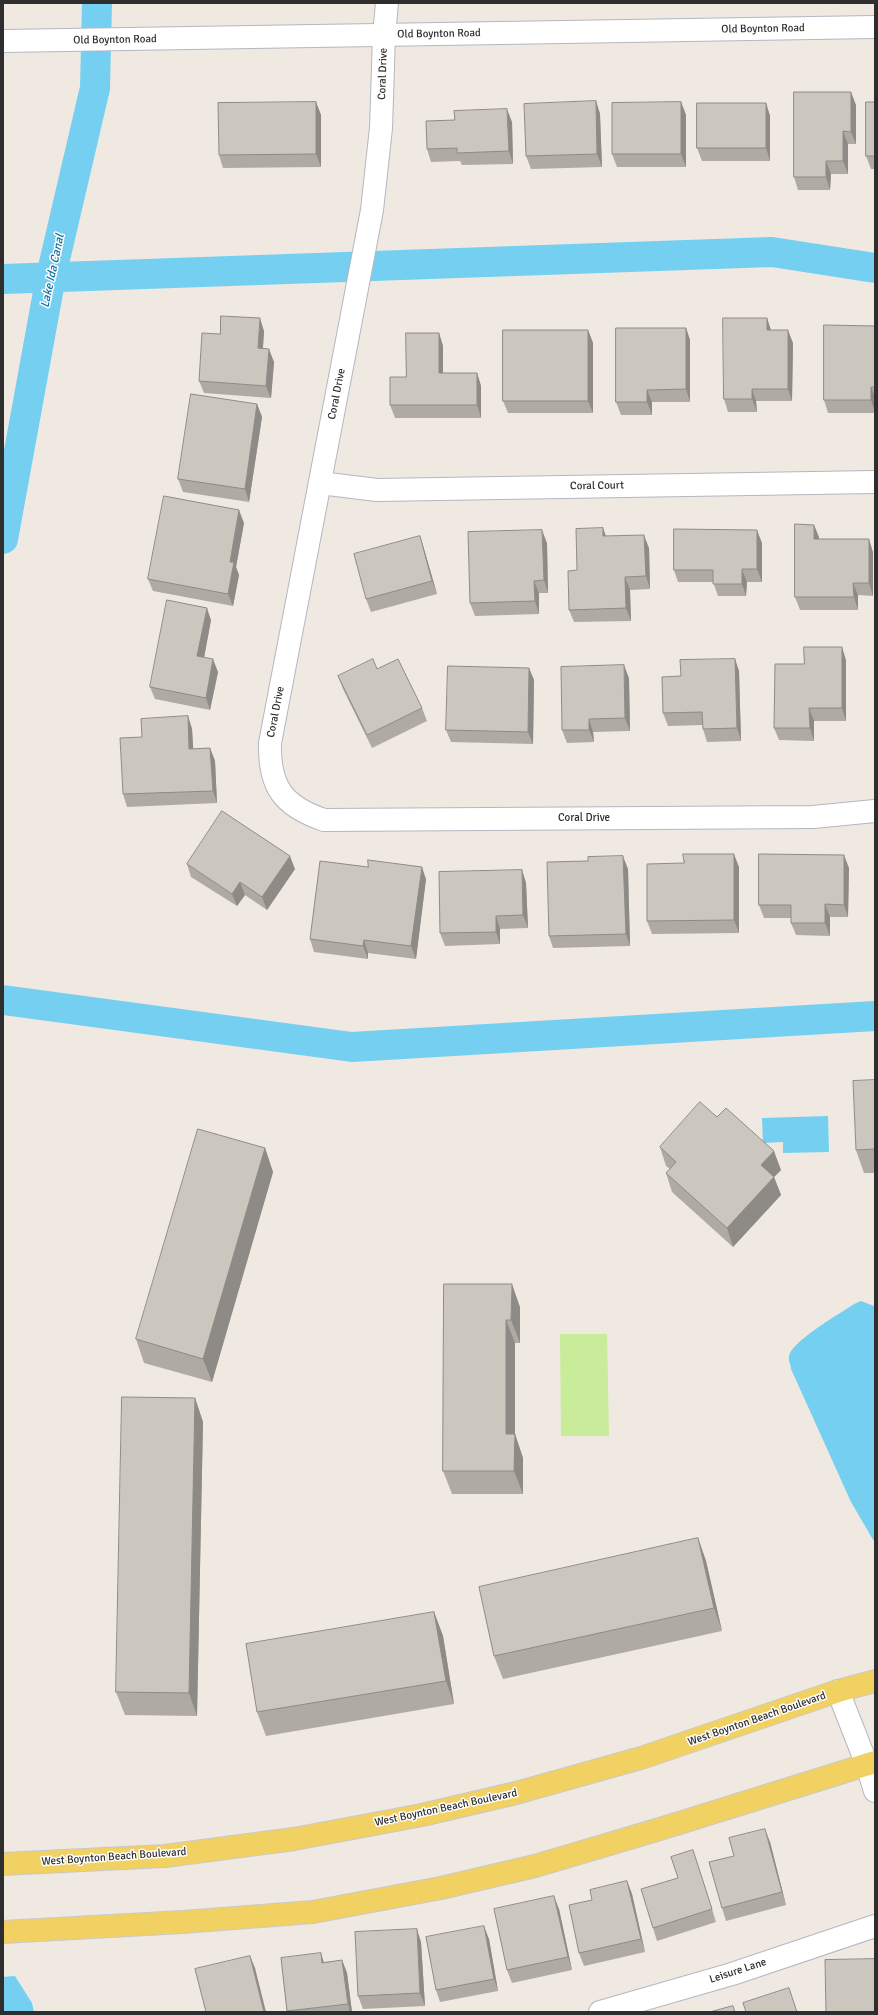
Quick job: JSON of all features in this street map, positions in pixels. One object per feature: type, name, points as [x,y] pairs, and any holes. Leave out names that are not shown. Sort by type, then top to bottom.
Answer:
[{"type":"main road","name":"West Boynton Beach Boulevard","points":[[3,1864],[165,1856],[294,1839],[422,1815],[516,1793],[641,1758],[838,1691],[875,1681]]},
{"type":"main road","points":[[3,1932],[183,1922],[312,1912],[440,1888],[535,1866],[871,1764]]},
{"type":"street","name":"Coral Drive","points":[[386,3],[381,128],[372,210],[270,743],[269,764],[275,784],[288,802],[304,814],[324,820],[814,817],[875,811]]},
{"type":"street","name":"Old Boynton Road","points":[[7,41],[875,27]]},
{"type":"street","name":"Coral Court","points":[[320,483],[377,490],[875,482]]},
{"type":"street","points":[[838,1691],[871,1764],[875,1791]]},
{"type":"street","name":"Leisure Lane","points":[[600,2012],[732,1974],[875,1926]]},
{"type":"green space","points":[[560,1334],[607,1334],[609,1436],[561,1436]]},
{"type":"water","points":[[828,1116],[829,1152],[783,1153],[783,1142],[763,1143],[762,1118]]},
{"type":"water","points":[[861,1301],[874,1306],[875,1308],[875,1543],[851,1502],[791,1369],[789,1358],[792,1351],[798,1344],[817,1328]]},
{"type":"water","points":[[15,1976],[32,2003],[34,2012],[3,2012],[3,1977]]},
{"type":"building","points":[[794,92],[851,92],[851,132],[843,131],[843,161],[826,161],[826,177],[794,177]]},
{"type":"building","points":[[596,101],[597,154],[526,156],[524,104]]},
{"type":"building","points":[[316,102],[316,154],[219,155],[218,103]]},
{"type":"building","points":[[681,102],[681,154],[612,154],[612,103]]},
{"type":"building","points":[[866,102],[875,102],[875,156],[866,156]]},
{"type":"building","points":[[697,103],[766,103],[766,148],[697,148]]},
{"type":"building","points":[[507,109],[509,151],[457,153],[457,148],[427,149],[426,121],[455,120],[454,111]]},
{"type":"building","points":[[221,316],[260,318],[258,348],[269,349],[266,386],[199,381],[202,333],[220,334]]},
{"type":"building","points":[[723,318],[767,318],[767,330],[788,330],[788,389],[752,389],[752,399],[724,399]]},
{"type":"building","points":[[824,325],[875,326],[875,387],[871,387],[871,400],[824,400]]},
{"type":"building","points":[[616,328],[686,328],[686,389],[647,390],[647,402],[616,402]]},
{"type":"building","points":[[503,330],[588,330],[588,401],[503,401]]},
{"type":"building","points":[[406,333],[439,333],[439,373],[477,373],[477,405],[390,405],[390,377],[406,377]]},
{"type":"building","points":[[191,394],[257,404],[245,489],[178,479]]},
{"type":"building","points":[[164,496],[239,510],[230,562],[234,562],[228,594],[148,579]]},
{"type":"building","points":[[795,524],[814,525],[814,539],[869,539],[869,583],[853,583],[854,597],[795,597]]},
{"type":"building","points":[[603,528],[603,536],[644,535],[646,576],[625,577],[626,608],[569,610],[568,571],[577,570],[576,529]]},
{"type":"building","points":[[674,529],[757,530],[757,569],[742,569],[742,584],[713,584],[713,570],[674,570]]},
{"type":"building","points":[[542,530],[544,580],[534,581],[535,601],[470,603],[468,532]]},
{"type":"building","points":[[420,536],[432,581],[366,599],[354,554]]},
{"type":"building","points":[[167,600],[207,608],[197,656],[213,659],[206,698],[150,687]]},
{"type":"building","points":[[804,647],[842,647],[842,708],[809,708],[810,728],[774,728],[775,664],[804,664]]},
{"type":"building","points":[[373,659],[377,669],[398,659],[422,708],[367,735],[338,676]]},
{"type":"building","points":[[735,659],[737,728],[703,729],[702,712],[663,713],[662,677],[681,676],[680,660]]},
{"type":"building","points":[[624,665],[625,718],[589,719],[589,730],[562,730],[561,667]]},
{"type":"building","points":[[448,666],[529,668],[528,732],[446,730]]},
{"type":"building","points":[[188,716],[189,749],[210,748],[213,791],[123,794],[120,738],[142,737],[141,719]]},
{"type":"building","points":[[222,811],[290,856],[262,897],[240,882],[232,894],[187,864]]},
{"type":"building","points":[[683,854],[734,854],[734,920],[647,921],[647,864],[684,863]]},
{"type":"building","points":[[759,854],[844,855],[844,905],[825,904],[825,923],[791,923],[791,905],[759,905]]},
{"type":"building","points":[[623,856],[626,934],[549,936],[547,862],[588,861],[588,857]]},
{"type":"building","points":[[368,860],[422,867],[411,946],[364,940],[363,946],[310,939],[320,861],[368,867]]},
{"type":"building","points":[[522,870],[523,915],[496,916],[496,932],[440,933],[439,872]]},
{"type":"building","points":[[875,1080],[875,1149],[856,1150],[853,1081]]},
{"type":"building","points":[[700,1102],[717,1117],[726,1108],[774,1151],[761,1165],[774,1177],[727,1228],[666,1173],[676,1162],[660,1147]]},
{"type":"building","points":[[198,1129],[265,1148],[203,1359],[136,1339]]},
{"type":"building","points":[[444,1284],[512,1284],[511,1320],[506,1320],[506,1434],[515,1434],[514,1471],[443,1471]]},
{"type":"building","points":[[122,1397],[195,1398],[189,1693],[116,1692]]},
{"type":"building","points":[[698,1538],[714,1608],[494,1656],[479,1587]]},
{"type":"building","points":[[434,1612],[446,1681],[257,1712],[246,1644]]},
{"type":"building","points":[[765,1829],[782,1892],[722,1908],[709,1862],[734,1856],[729,1838]]},
{"type":"building","points":[[693,1850],[712,1909],[653,1928],[641,1889],[678,1878],[671,1857]]},
{"type":"building","points":[[627,1881],[641,1939],[579,1953],[569,1905],[592,1900],[590,1890]]},
{"type":"building","points":[[554,1896],[568,1957],[507,1970],[494,1909]]},
{"type":"building","points":[[484,1926],[494,1979],[436,1990],[426,1937]]},
{"type":"building","points":[[417,1929],[420,1993],[358,1996],[355,1932]]},
{"type":"building","points":[[321,1953],[322,1963],[342,1960],[348,2004],[287,2011],[281,1958]]},
{"type":"building","points":[[250,1956],[264,2012],[206,2012],[195,1969]]},
{"type":"building","points":[[875,1959],[875,2012],[826,2012],[825,1960]]},
{"type":"building","points":[[789,1988],[797,2012],[746,2012],[743,2003]]},
{"type":"building","points":[[733,2006],[735,2012],[710,2012]]},
{"type":"waterway","name":"Lake Ida Canal","points":[[3,539],[51,276],[95,88],[97,3]]},
{"type":"waterway","points":[[3,279],[772,252],[875,268]]},
{"type":"waterway","points":[[3,1000],[352,1047],[875,1016]]}]
